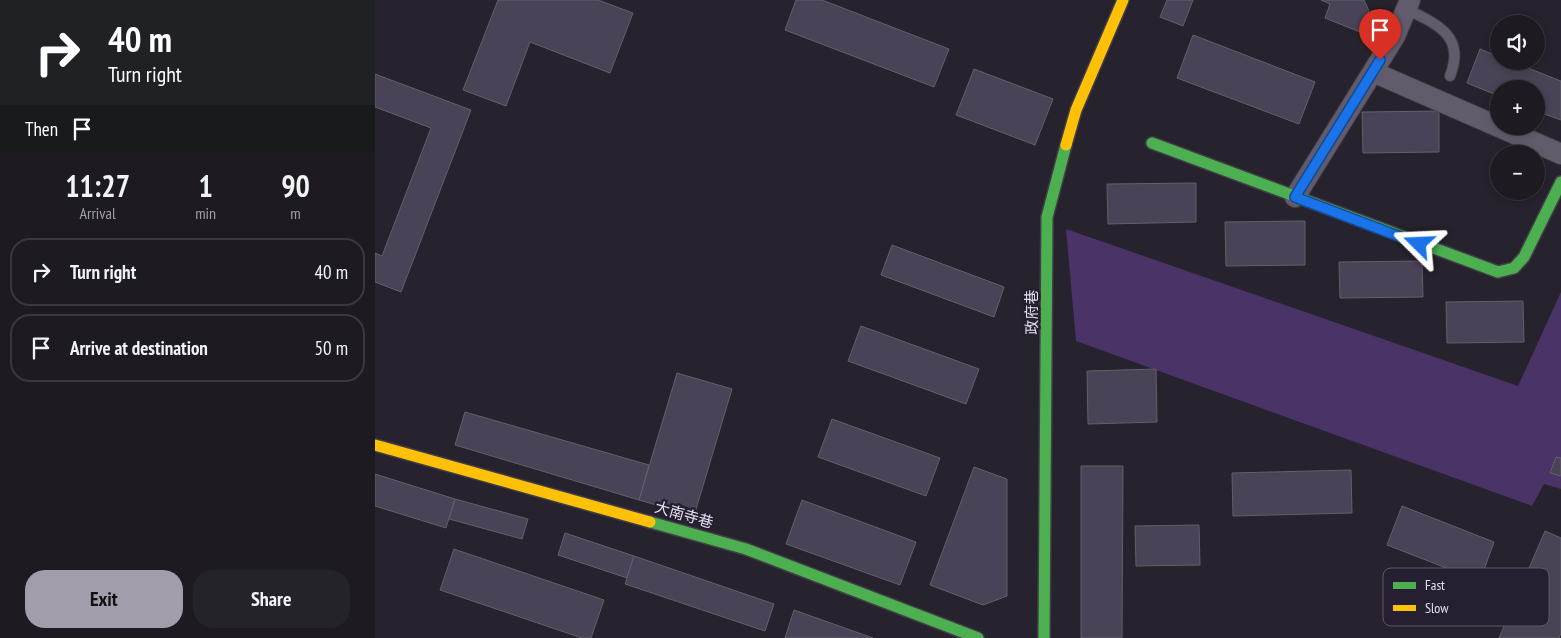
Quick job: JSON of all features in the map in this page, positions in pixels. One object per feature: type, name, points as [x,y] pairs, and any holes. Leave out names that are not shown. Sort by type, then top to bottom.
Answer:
[{"type":"street","name":"政府巷","points":[[1044,638],[1047,217],[1076,110],[1123,0]]},
{"type":"street","points":[[1295,197],[1395,36],[1408,5]]},
{"type":"street","points":[[1373,72],[1561,154]]},
{"type":"street","points":[[1152,143],[1498,272],[1507,272],[1514,268],[1524,257],[1561,182]]},
{"type":"street","name":"大南寺巷","points":[[375,445],[746,549],[978,638]]},
{"type":"lane","points":[[1408,5],[1438,25],[1449,37],[1455,57],[1449,76]]},
{"type":"shaded area","points":[[1066,229],[1518,386],[1561,292],[1561,489],[1544,484],[1532,506],[1076,341]]},
{"type":"building","points":[[498,0],[598,0],[633,13],[610,73],[530,42],[506,106],[463,90]]},
{"type":"building","points":[[796,0],[822,0],[949,49],[934,87],[785,30]]},
{"type":"building","points":[[1167,0],[1193,0],[1183,26],[1160,17]]},
{"type":"building","points":[[1321,0],[1364,0],[1369,11],[1360,32],[1325,18],[1330,4]]},
{"type":"building","points":[[1193,35],[1315,82],[1299,124],[1177,78]]},
{"type":"building","points":[[1480,49],[1490,53],[1490,70],[1533,70],[1561,81],[1561,120],[1545,114],[1545,80],[1490,80],[1490,92],[1467,83]]},
{"type":"building","points":[[974,69],[1053,99],[1035,145],[956,115]]},
{"type":"building","points":[[375,74],[471,110],[401,292],[375,282],[375,253],[382,256],[431,128],[375,107]]},
{"type":"building","points":[[1439,111],[1439,152],[1363,153],[1362,112]]},
{"type":"building","points":[[1196,183],[1196,222],[1108,224],[1107,184]]},
{"type":"building","points":[[1305,221],[1305,265],[1226,266],[1225,222]]},
{"type":"building","points":[[892,245],[1004,287],[994,317],[881,275]]},
{"type":"building","points":[[1422,261],[1423,297],[1340,298],[1339,262]]},
{"type":"building","points":[[1523,301],[1524,342],[1447,343],[1446,302]]},
{"type":"building","points":[[861,326],[979,369],[966,404],[848,361]]},
{"type":"building","points":[[1156,369],[1157,422],[1088,424],[1087,371]]},
{"type":"building","points":[[677,373],[732,389],[694,516],[639,500]]},
{"type":"building","points":[[465,412],[649,465],[639,500],[455,445]]},
{"type":"building","points":[[832,419],[940,458],[926,496],[818,457]]},
{"type":"building","points":[[1556,457],[1561,458],[1561,476],[1550,473]]},
{"type":"building","points":[[1081,466],[1123,466],[1122,638],[1081,638]]},
{"type":"building","points":[[974,467],[1007,479],[1007,596],[983,605],[930,585]]},
{"type":"building","points":[[1351,470],[1352,513],[1233,516],[1232,473]]},
{"type":"building","points":[[375,474],[455,499],[446,528],[375,506]]},
{"type":"building","points":[[455,499],[528,519],[522,539],[449,519]]},
{"type":"building","points":[[802,500],[916,542],[900,585],[786,544]]},
{"type":"building","points":[[1402,506],[1494,542],[1485,568],[1446,568],[1387,545]]},
{"type":"building","points":[[1199,525],[1200,565],[1136,566],[1135,526]]},
{"type":"building","points":[[1545,531],[1561,538],[1561,633],[1559,638],[1499,638],[1504,626],[1549,626],[1549,568],[1529,568]]},
{"type":"building","points":[[565,533],[634,556],[627,578],[558,555]]},
{"type":"building","points":[[454,549],[604,600],[591,638],[582,638],[440,590]]},
{"type":"building","points":[[634,556],[774,604],[765,631],[625,584]]},
{"type":"building","points":[[794,610],[873,638],[785,638]]},
{"type":"traffic: fast","points":[[1152,143],[1498,272],[1514,268],[1524,257],[1561,182]]},
{"type":"traffic: fast","points":[[1044,638],[1047,217],[1066,145]]},
{"type":"traffic: fast","points":[[650,522],[746,549],[978,638]]},
{"type":"traffic: slow","points":[[1066,145],[1076,110],[1123,0]]},
{"type":"traffic: slow","points":[[375,445],[650,522]]},
{"type":"route","points":[[1380,60],[1295,197],[1419,244]]}]
